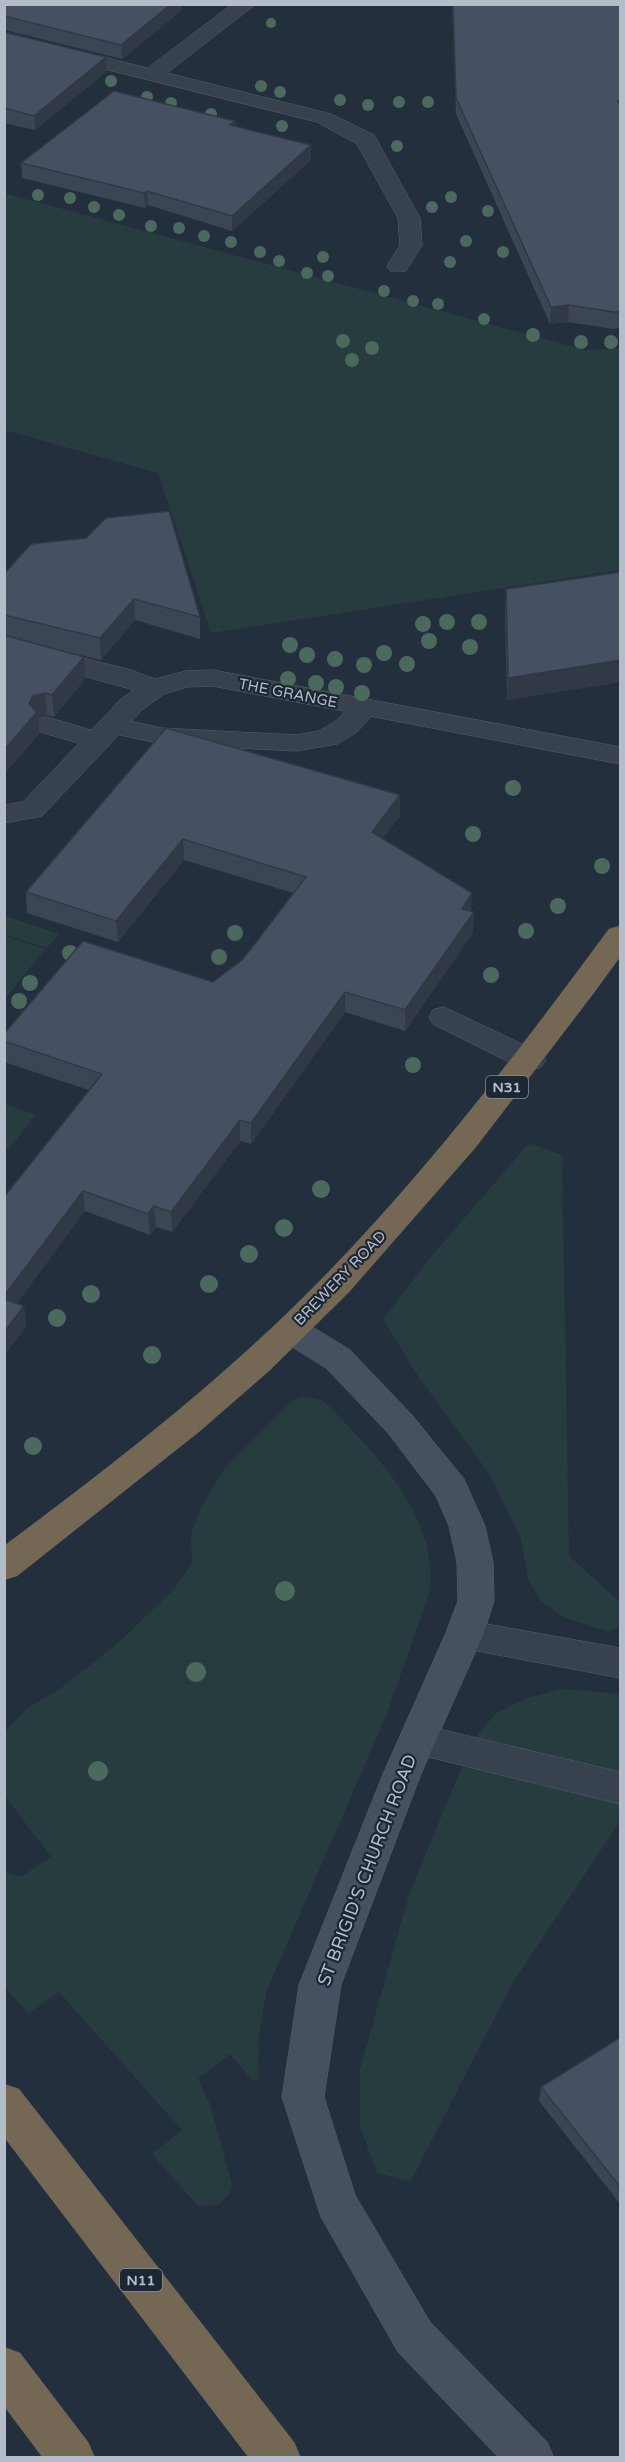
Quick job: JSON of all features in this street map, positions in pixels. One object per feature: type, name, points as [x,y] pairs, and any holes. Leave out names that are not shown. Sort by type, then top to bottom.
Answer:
[{"type":"highway","name":"BREWERY ROAD","points":[[4,1566],[167,1440],[291,1330],[385,1231],[530,1060],[621,936]]},
{"type":"highway","name":"N11","points":[[4,2103],[278,2457]]},
{"type":"highway","points":[[4,2369],[72,2457]]},
{"type":"street","points":[[152,74],[246,4]]},
{"type":"street","points":[[4,38],[324,118],[348,129],[366,140],[409,218],[411,245],[398,266]]},
{"type":"street","points":[[4,646],[121,676],[154,688]]},
{"type":"street","name":"THE GRANGE","points":[[4,814],[32,810],[132,704],[154,688],[186,679],[213,678],[621,756]]},
{"type":"street","points":[[47,725],[105,733],[296,743],[327,738],[346,727],[365,707]]},
{"type":"street","points":[[444,1017],[530,1060]]},
{"type":"street","name":"ST BRIGID'S CHURCH ROAD","points":[[291,1330],[326,1350],[357,1377],[400,1424],[451,1489],[467,1526],[475,1562],[476,1601],[464,1635],[402,1774],[320,1985],[303,2097],[336,2203],[414,2337],[531,2457]]},
{"type":"street","points":[[464,1635],[621,1663]]},
{"type":"street","points":[[418,1740],[621,1788]]},
{"type":"green space","points":[[4,193],[585,350],[620,349],[620,570],[211,633],[158,473],[5,430]]},
{"type":"green space","points":[[5,916],[59,934],[47,948],[5,935]]},
{"type":"green space","points":[[4,936],[45,949],[5,999]]},
{"type":"green space","points":[[5,1104],[36,1115],[8,1150],[5,1149]]},
{"type":"green space","points":[[529,1143],[562,1155],[569,1556],[620,1602],[620,1625],[609,1632],[565,1618],[540,1600],[528,1579],[521,1538],[490,1475],[418,1376],[383,1319],[435,1252]]},
{"type":"green space","points":[[303,1396],[322,1400],[332,1409],[369,1448],[403,1492],[416,1516],[425,1540],[430,1567],[429,1594],[386,1716],[267,1990],[259,2034],[258,2081],[252,2080],[230,2054],[198,2079],[209,2102],[232,2184],[229,2194],[218,2205],[198,2206],[152,2154],[182,2130],[59,1992],[28,2013],[5,1987],[5,1873],[20,1877],[51,1857],[5,1796],[5,1732],[28,1708],[61,1688],[116,1645],[174,1589],[192,1564],[191,1534],[202,1505],[224,1469],[294,1399]]},
{"type":"green space","points":[[563,1689],[620,1694],[620,1821],[512,1984],[411,2181],[377,2173],[360,2126],[360,2069],[409,1895],[472,1742],[496,1713],[527,1698]]},
{"type":"building","points":[[4,4],[171,4],[121,45],[4,16]]},
{"type":"building","points":[[453,4],[621,4],[621,100],[618,101],[621,106],[621,312],[569,305],[551,307],[456,98]]},
{"type":"building","points":[[4,32],[106,57],[34,116],[4,108]]},
{"type":"building","points":[[114,91],[235,121],[230,125],[311,145],[232,216],[147,191],[144,193],[21,163]]},
{"type":"building","points":[[169,511],[200,617],[134,599],[100,638],[4,615],[4,574],[31,544],[86,538],[106,518]]},
{"type":"building","points":[[621,572],[621,660],[508,678],[506,589]]},
{"type":"building","points":[[4,635],[84,657],[52,695],[45,693],[33,696],[29,704],[37,712],[4,750]]},
{"type":"building","points":[[166,728],[400,795],[372,832],[472,893],[462,909],[474,912],[405,1010],[345,992],[251,1123],[240,1120],[171,1212],[154,1206],[148,1214],[83,1191],[4,1296],[4,1197],[102,1074],[4,1041],[4,1034],[83,941],[213,982],[243,959],[306,877],[183,839],[116,921],[26,892]]},
{"type":"building","points":[[4,1299],[24,1306],[4,1332]]},
{"type":"building","points":[[621,2037],[621,2188],[541,2087]]}]
